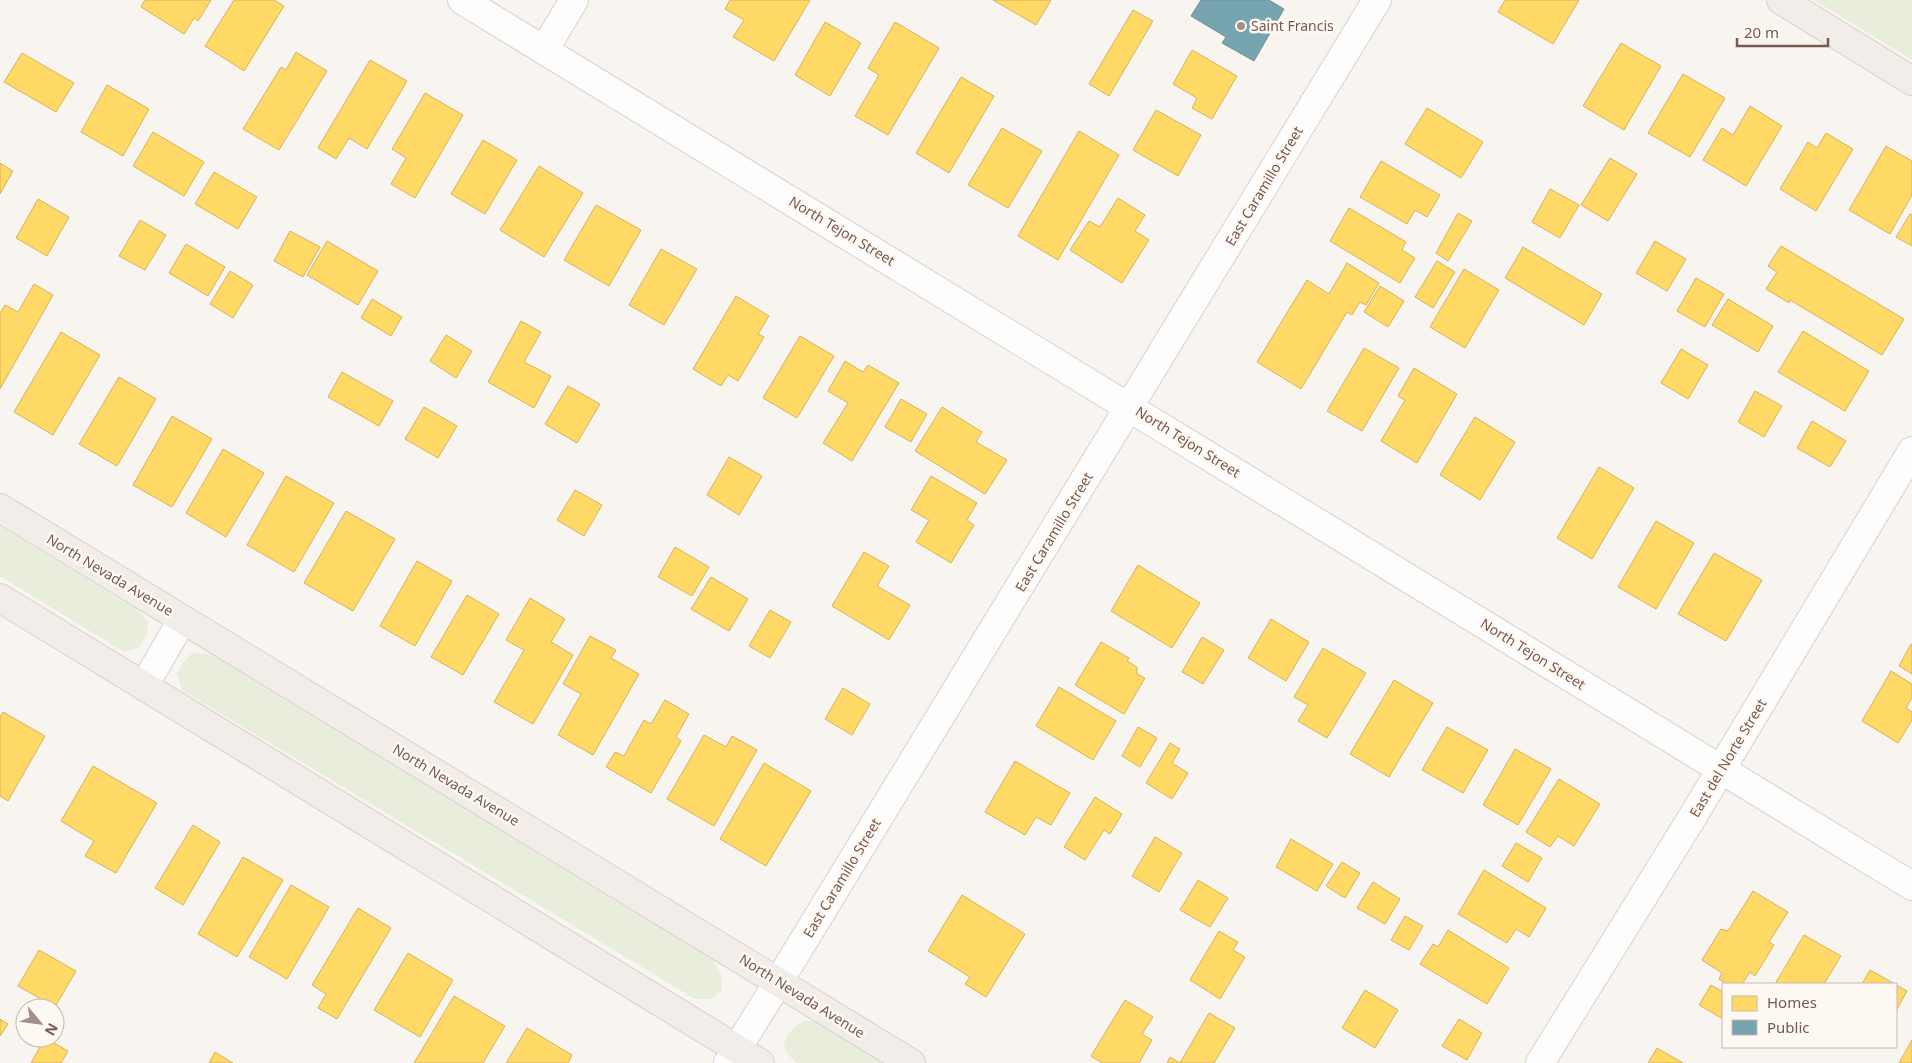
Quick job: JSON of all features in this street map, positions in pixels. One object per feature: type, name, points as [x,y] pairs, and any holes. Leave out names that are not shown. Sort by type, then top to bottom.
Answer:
[{"type":"main road","points":[[1781,0],[1912,81]]},
{"type":"main road","name":"North Nevada Avenue","points":[[0,508],[911,1063]]},
{"type":"main road","points":[[0,598],[144,686],[732,1056],[760,1063]]},
{"type":"street","name":"North Tejon Street","points":[[462,0],[1912,886]]},
{"type":"street","points":[[544,50],[574,0]]},
{"type":"street","name":"East Caramillo Street","points":[[732,1056],[1377,0]]},
{"type":"street","name":"East del Norte Street","points":[[1540,1063],[1721,770],[1912,451]]},
{"type":"street","points":[[144,686],[182,620]]},
{"type":"green space","points":[[1814,0],[1912,0],[1912,60]]},
{"type":"green space","points":[[0,526],[139,611],[148,622],[147,634],[139,648],[124,652],[0,576]]},
{"type":"green space","points":[[192,653],[211,654],[713,960],[721,976],[722,990],[711,999],[695,999],[182,690],[177,673]]},
{"type":"green space","points":[[804,1021],[815,1021],[883,1063],[798,1063],[786,1052],[784,1046],[787,1035]]},
{"type":"building: Homes","points":[[145,0],[211,0],[198,21],[194,18],[184,34],[141,7]]},
{"type":"building: Homes","points":[[234,0],[274,0],[284,6],[244,71],[205,46]]},
{"type":"building: Homes","points":[[730,0],[810,0],[774,61],[733,37],[744,20],[725,9]]},
{"type":"building: Homes","points":[[993,0],[1051,0],[1036,25]]},
{"type":"building: Homes","points":[[1505,0],[1579,0],[1553,44],[1498,12]]},
{"type":"building: Homes","points":[[1133,10],[1153,21],[1109,96],[1089,84]]},
{"type":"building: Homes","points":[[825,22],[861,43],[830,96],[795,75]]},
{"type":"building: Homes","points":[[895,22],[939,48],[888,135],[855,116],[879,75],[868,68]]},
{"type":"building: Homes","points":[[1621,43],[1661,66],[1624,130],[1583,106]]},
{"type":"building: Homes","points":[[1192,50],[1237,76],[1212,119],[1192,108],[1197,98],[1173,84]]},
{"type":"building: Homes","points":[[296,52],[327,71],[279,150],[243,129],[281,67],[286,70]]},
{"type":"building: Homes","points":[[22,53],[74,83],[56,112],[4,82]]},
{"type":"building: Homes","points":[[370,60],[407,81],[367,149],[349,138],[336,159],[318,148]]},
{"type":"building: Homes","points":[[1683,74],[1725,98],[1690,157],[1648,133]]},
{"type":"building: Homes","points":[[961,77],[994,96],[949,173],[916,153]]},
{"type":"building: Homes","points":[[107,85],[149,109],[123,156],[81,132]]},
{"type":"building: Homes","points":[[425,93],[463,115],[415,198],[391,184],[406,158],[392,149]]},
{"type":"building: Homes","points":[[1750,106],[1782,126],[1746,186],[1703,160],[1722,128],[1733,135]]},
{"type":"building: Homes","points":[[1427,108],[1483,142],[1461,178],[1405,144]]},
{"type":"building: Homes","points":[[1156,110],[1201,135],[1178,176],[1133,150]]},
{"type":"building: Homes","points":[[1002,128],[1042,151],[1008,208],[968,185]]},
{"type":"building: Homes","points":[[1079,131],[1119,155],[1058,260],[1018,236]]},
{"type":"building: Homes","points":[[153,132],[204,162],[184,196],[133,166]]},
{"type":"building: Homes","points":[[1826,133],[1853,149],[1816,211],[1780,189],[1808,142],[1817,148]]},
{"type":"building: Homes","points":[[483,140],[517,160],[485,214],[451,194]]},
{"type":"building: Homes","points":[[1886,146],[1912,161],[1912,195],[1890,234],[1849,210]]},
{"type":"building: Homes","points":[[1610,158],[1637,174],[1608,221],[1581,205]]},
{"type":"building: Homes","points":[[1381,161],[1440,195],[1427,217],[1415,210],[1407,224],[1360,197]]},
{"type":"building: Homes","points":[[0,163],[13,171],[0,194]]},
{"type":"building: Homes","points":[[539,166],[583,193],[544,257],[500,230]]},
{"type":"building: Homes","points":[[214,172],[257,197],[238,229],[195,204]]},
{"type":"building: Homes","points":[[1550,189],[1579,205],[1560,238],[1532,222]]},
{"type":"building: Homes","points":[[1118,198],[1145,215],[1135,231],[1149,240],[1122,283],[1070,250],[1089,221],[1100,227]]},
{"type":"building: Homes","points":[[38,199],[69,217],[47,256],[16,238]]},
{"type":"building: Homes","points":[[596,205],[641,230],[609,286],[564,260]]},
{"type":"building: Homes","points":[[1349,208],[1406,242],[1402,250],[1415,258],[1400,283],[1330,241]]},
{"type":"building: Homes","points":[[1458,213],[1472,221],[1448,261],[1436,253]]},
{"type":"building: Homes","points":[[1910,214],[1912,215],[1912,246],[1896,237]]},
{"type":"building: Homes","points":[[140,220],[166,235],[145,270],[119,256]]},
{"type":"building: Homes","points":[[290,231],[320,247],[303,277],[274,261]]},
{"type":"building: Homes","points":[[327,241],[378,271],[358,305],[307,275]]},
{"type":"building: Homes","points":[[1655,241],[1686,259],[1667,291],[1636,273]]},
{"type":"building: Homes","points":[[186,244],[225,267],[208,296],[169,273]]},
{"type":"building: Homes","points":[[1781,246],[1904,319],[1882,355],[1790,300],[1789,303],[1766,289],[1777,272],[1768,266]]},
{"type":"building: Homes","points":[[1523,247],[1602,294],[1584,325],[1505,278]]},
{"type":"building: Homes","points":[[661,249],[697,269],[664,325],[629,305]]},
{"type":"building: Homes","points":[[1437,261],[1455,272],[1433,308],[1415,297]]},
{"type":"building: Homes","points":[[1347,263],[1379,283],[1366,305],[1360,302],[1352,315],[1347,312],[1301,389],[1257,362],[1307,280],[1329,294]]},
{"type":"building: Homes","points":[[1464,269],[1499,290],[1465,348],[1430,327]]},
{"type":"building: Homes","points":[[230,271],[253,285],[233,318],[210,304]]},
{"type":"building: Homes","points":[[1696,278],[1724,294],[1705,327],[1677,311]]},
{"type":"building: Homes","points":[[34,284],[53,295],[0,389],[0,313],[5,305],[18,312]]},
{"type":"building: Homes","points":[[1380,286],[1404,301],[1388,327],[1364,312]]},
{"type":"building: Homes","points":[[736,296],[769,316],[758,334],[764,337],[738,381],[728,375],[721,386],[693,369]]},
{"type":"building: Homes","points":[[372,299],[402,317],[391,336],[361,318]]},
{"type":"building: Homes","points":[[1728,299],[1773,326],[1758,352],[1712,325]]},
{"type":"building: Homes","points":[[521,321],[541,332],[524,362],[551,376],[534,408],[488,382]]},
{"type":"building: Homes","points":[[1803,331],[1869,371],[1845,411],[1778,372]]},
{"type":"building: Homes","points":[[61,332],[100,355],[53,435],[14,412]]},
{"type":"building: Homes","points":[[446,335],[472,351],[456,378],[430,361]]},
{"type":"building: Homes","points":[[800,336],[834,356],[797,418],[763,398]]},
{"type":"building: Homes","points":[[1364,348],[1399,368],[1362,431],[1327,411]]},
{"type":"building: Homes","points":[[1681,349],[1708,365],[1688,399],[1661,383]]},
{"type":"building: Homes","points":[[845,361],[863,372],[868,365],[899,383],[852,461],[823,443],[848,403],[828,391]]},
{"type":"building: Homes","points":[[1414,368],[1457,394],[1417,463],[1381,441],[1405,400],[1398,396]]},
{"type":"building: Homes","points":[[342,372],[393,401],[379,426],[328,397]]},
{"type":"building: Homes","points":[[119,377],[156,399],[117,466],[79,444]]},
{"type":"building: Homes","points":[[568,386],[600,404],[577,443],[545,424]]},
{"type":"building: Homes","points":[[1755,391],[1782,406],[1764,437],[1738,422]]},
{"type":"building: Homes","points":[[901,399],[927,414],[911,442],[885,427]]},
{"type":"building: Homes","points":[[424,407],[457,426],[438,458],[405,439]]},
{"type":"building: Homes","points":[[942,407],[982,432],[976,442],[1007,460],[985,494],[915,451]]},
{"type":"building: Homes","points":[[172,416],[212,439],[172,507],[133,485]]},
{"type":"building: Homes","points":[[1475,417],[1515,442],[1480,500],[1440,475]]},
{"type":"building: Homes","points":[[1812,421],[1846,441],[1830,467],[1797,448]]},
{"type":"building: Homes","points":[[223,449],[264,473],[226,537],[186,513]]},
{"type":"building: Homes","points":[[729,457],[762,476],[739,515],[707,495]]},
{"type":"building: Homes","points":[[1599,467],[1634,488],[1592,559],[1557,538]]},
{"type":"building: Homes","points":[[286,476],[334,503],[294,572],[247,545]]},
{"type":"building: Homes","points":[[931,476],[977,503],[967,520],[974,525],[951,563],[916,542],[929,520],[911,510]]},
{"type":"building: Homes","points":[[575,490],[602,505],[584,536],[557,520]]},
{"type":"building: Homes","points":[[346,511],[395,539],[353,611],[304,583]]},
{"type":"building: Homes","points":[[1656,521],[1694,543],[1656,609],[1618,587]]},
{"type":"building: Homes","points":[[675,547],[709,567],[692,596],[658,577]]},
{"type":"building: Homes","points":[[864,552],[889,566],[877,586],[910,605],[889,640],[832,606]]},
{"type":"building: Homes","points":[[1714,553],[1762,580],[1726,641],[1678,614]]},
{"type":"building: Homes","points":[[417,561],[452,581],[415,646],[380,626]]},
{"type":"building: Homes","points":[[1138,565],[1200,603],[1172,648],[1111,611]]},
{"type":"building: Homes","points":[[711,577],[748,599],[729,631],[691,609]]},
{"type":"building: Homes","points":[[467,595],[499,614],[463,675],[431,657]]},
{"type":"building: Homes","points":[[530,598],[565,619],[551,642],[573,655],[533,724],[494,702],[524,650],[506,640]]},
{"type":"building: Homes","points":[[770,610],[791,622],[770,658],[749,646]]},
{"type":"building: Homes","points":[[1271,619],[1309,642],[1286,681],[1248,658]]},
{"type":"building: Homes","points":[[590,636],[616,650],[611,658],[639,674],[593,755],[558,735],[581,694],[563,684]]},
{"type":"building: Homes","points":[[1202,637],[1224,650],[1203,684],[1182,672]]},
{"type":"building: Homes","points":[[1101,642],[1129,658],[1127,661],[1137,667],[1137,674],[1145,678],[1124,714],[1075,685]]},
{"type":"building: Homes","points":[[1912,645],[1912,674],[1899,666]]},
{"type":"building: Homes","points":[[1323,648],[1366,673],[1327,738],[1298,721],[1308,705],[1294,697]]},
{"type":"building: Homes","points":[[1891,671],[1912,684],[1912,698],[1906,708],[1912,712],[1912,720],[1898,743],[1862,721]]},
{"type":"building: Homes","points":[[1394,680],[1433,703],[1389,777],[1350,754]]},
{"type":"building: Homes","points":[[1059,687],[1116,721],[1093,760],[1036,726]]},
{"type":"building: Homes","points":[[843,688],[870,704],[852,735],[825,719]]},
{"type":"building: Homes","points":[[665,700],[689,714],[676,737],[681,741],[651,793],[606,767],[615,752],[624,756],[644,720],[651,724]]},
{"type":"building: Homes","points":[[3,712],[45,736],[8,801],[0,796],[0,717]]},
{"type":"building: Homes","points":[[1138,727],[1157,738],[1140,767],[1122,756]]},
{"type":"building: Homes","points":[[1447,727],[1488,750],[1463,793],[1422,770]]},
{"type":"building: Homes","points":[[704,735],[726,747],[732,736],[757,750],[714,826],[667,799]]},
{"type":"building: Homes","points":[[1170,743],[1180,749],[1172,763],[1188,773],[1172,799],[1146,783]]},
{"type":"building: Homes","points":[[1515,749],[1551,769],[1518,825],[1483,805]]},
{"type":"building: Homes","points":[[1015,761],[1070,793],[1051,825],[1036,817],[1025,835],[985,812]]},
{"type":"building: Homes","points":[[764,763],[811,791],[766,866],[720,839]]},
{"type":"building: Homes","points":[[93,766],[157,803],[116,873],[85,856],[94,841],[61,821]]},
{"type":"building: Homes","points":[[1559,779],[1600,804],[1574,846],[1558,836],[1550,847],[1526,832]]},
{"type":"building: Homes","points":[[1095,797],[1122,814],[1110,834],[1104,830],[1085,860],[1064,847]]},
{"type":"building: Homes","points":[[193,825],[220,842],[183,905],[155,888]]},
{"type":"building: Homes","points":[[1155,837],[1182,853],[1159,892],[1132,876]]},
{"type":"building: Homes","points":[[1291,839],[1333,864],[1317,891],[1276,867]]},
{"type":"building: Homes","points":[[1516,843],[1542,858],[1528,882],[1502,866]]},
{"type":"building: Homes","points":[[243,857],[283,880],[237,957],[198,934]]},
{"type":"building: Homes","points":[[1342,862],[1360,873],[1345,898],[1326,886]]},
{"type":"building: Homes","points":[[1484,870],[1546,908],[1529,937],[1516,929],[1507,943],[1458,914]]},
{"type":"building: Homes","points":[[1198,880],[1228,898],[1210,927],[1180,910]]},
{"type":"building: Homes","points":[[1373,882],[1400,899],[1385,924],[1357,908]]},
{"type":"building: Homes","points":[[291,885],[329,907],[287,979],[249,957]]},
{"type":"building: Homes","points":[[1753,891],[1788,912],[1769,942],[1774,945],[1755,976],[1750,972],[1743,983],[1725,983],[1719,979],[1722,973],[1702,960],[1721,929],[1728,931]]},
{"type":"building: Homes","points":[[962,895],[1025,934],[986,997],[965,984],[970,977],[928,951]]},
{"type":"building: Homes","points":[[358,908],[391,928],[337,1019],[318,1008],[326,994],[312,985]]},
{"type":"building: Homes","points":[[1405,916],[1423,926],[1409,950],[1391,940]]},
{"type":"building: Homes","points":[[1448,930],[1509,968],[1487,1004],[1420,964],[1433,944],[1438,947]]},
{"type":"building: Homes","points":[[1219,931],[1238,942],[1233,950],[1245,957],[1220,999],[1190,980]]},
{"type":"building: Homes","points":[[1804,935],[1841,956],[1825,983],[1776,983]]},
{"type":"building: Homes","points":[[39,950],[76,971],[60,998],[39,998],[18,986]]},
{"type":"building: Homes","points":[[408,953],[453,980],[420,1037],[374,1010]]},
{"type":"building: Homes","points":[[1870,970],[1893,983],[1863,983]]},
{"type":"building: Homes","points":[[1711,985],[1722,991],[1722,1018],[1699,1005]]},
{"type":"building: Homes","points":[[1897,986],[1907,991],[1897,1009]]},
{"type":"building: Homes","points":[[1365,990],[1398,1010],[1375,1048],[1342,1028]]},
{"type":"building: Homes","points":[[454,996],[505,1026],[483,1063],[414,1063]]},
{"type":"building: Homes","points":[[1125,1000],[1153,1017],[1142,1034],[1152,1040],[1139,1063],[1102,1063],[1091,1056]]},
{"type":"building: Homes","points":[[1209,1013],[1235,1028],[1214,1063],[1180,1063]]},
{"type":"building: Homes","points":[[0,1019],[8,1024],[0,1036]]},
{"type":"building: Homes","points":[[1459,1019],[1482,1033],[1467,1060],[1442,1046]]},
{"type":"building: Homes","points":[[527,1028],[572,1055],[568,1063],[506,1063]]},
{"type":"building: Homes","points":[[1912,1040],[1912,1063],[1899,1063]]},
{"type":"building: Homes","points":[[39,1048],[63,1048],[68,1051],[61,1063],[31,1063]]},
{"type":"building: Homes","points":[[1657,1048],[1683,1063],[1648,1063]]},
{"type":"building: Homes","points":[[215,1052],[233,1063],[209,1063]]},
{"type":"building: Homes","points":[[1170,1057],[1180,1063],[1167,1063]]},
{"type":"building: Public","name":"Saint Francis","points":[[1201,0],[1269,0],[1284,9],[1254,61],[1222,43],[1226,37],[1191,16]]},
{"type":"place","name":"Saint Francis","points":[[1241,26]]}]
